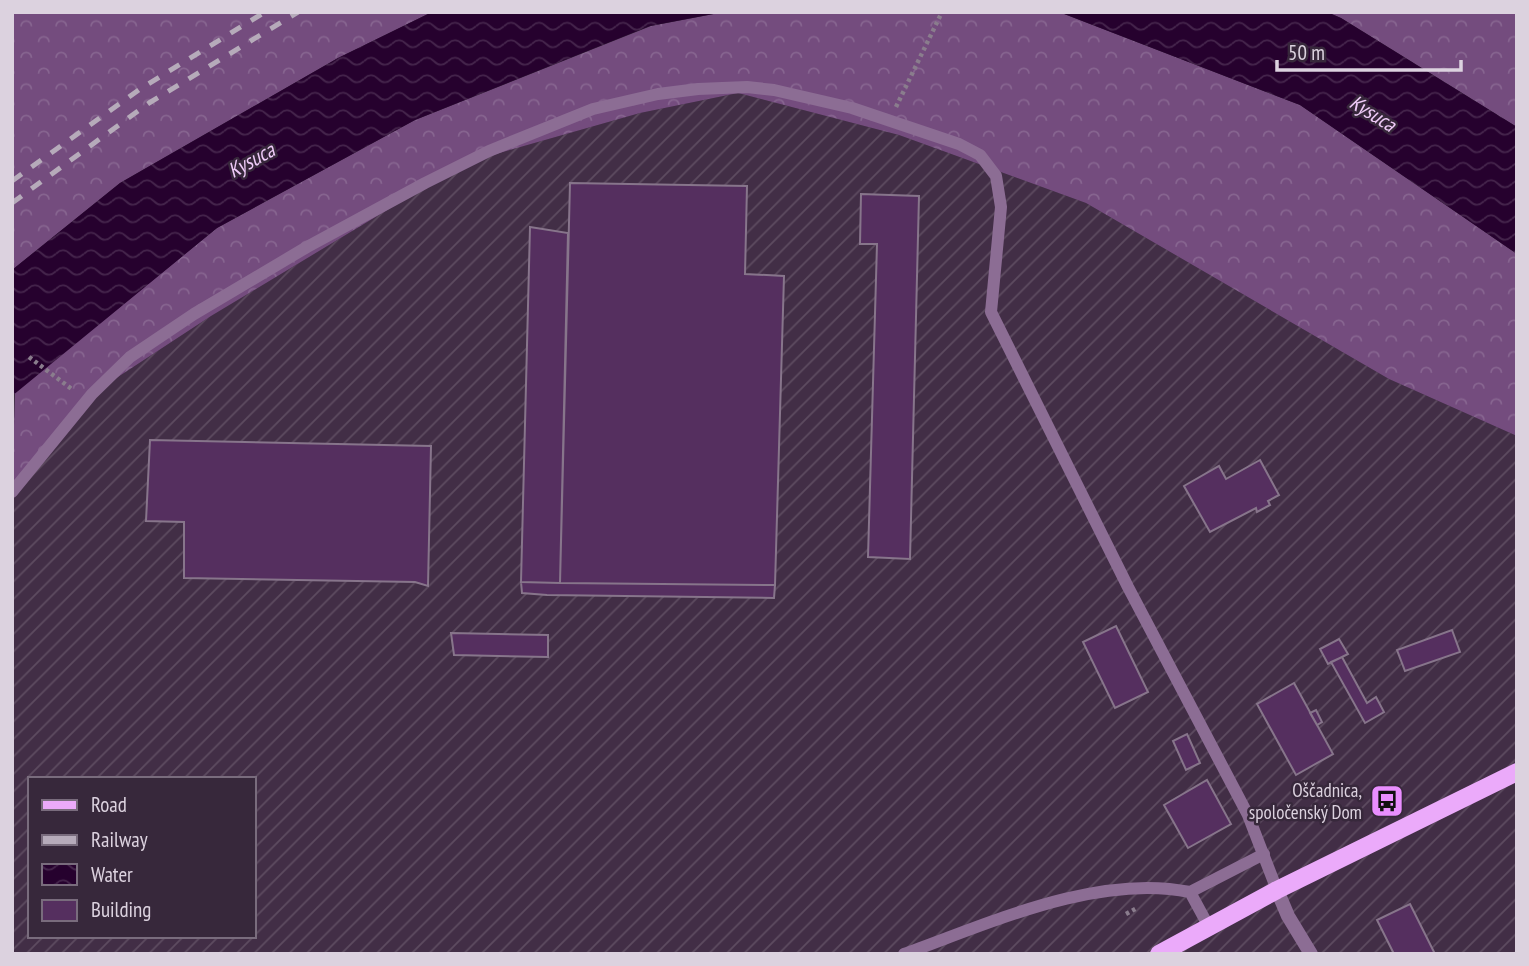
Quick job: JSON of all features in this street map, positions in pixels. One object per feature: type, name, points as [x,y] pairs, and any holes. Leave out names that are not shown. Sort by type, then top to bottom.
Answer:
[{"type":"main road","points":[[1159,954],[1277,890],[1517,772]]},
{"type":"street","points":[[1277,890],[1288,916],[1311,954]]},
{"type":"lane","points":[[12,492],[87,401],[130,357],[194,314],[307,247],[489,151],[593,109],[658,94],[717,87],[747,87],[852,108],[959,144],[980,155],[996,176],[1002,207],[991,312],[1128,587],[1248,815],[1277,890]]},
{"type":"lane","points":[[904,954],[1041,907],[1108,889],[1164,887],[1190,892],[1264,854]]},
{"type":"lane","points":[[1190,892],[1209,927]]},
{"type":"path","points":[[891,121],[914,66],[942,12]]},
{"type":"path","points":[[29,357],[87,401]]},
{"type":"shaded area","points":[[738,93],[899,135],[1086,203],[1389,379],[1517,436],[1517,954],[12,954],[12,492],[92,394],[211,316],[457,168],[478,159],[640,113]]},
{"type":"green space","points":[[12,12],[432,12],[338,58],[120,183],[12,270]]},
{"type":"green space","points":[[724,12],[1059,12],[1300,105],[1517,254],[1517,436],[1389,379],[1086,203],[899,135],[738,93],[640,113],[478,159],[457,168],[211,316],[92,394],[12,492],[15,392],[217,228],[415,120],[651,26]]},
{"type":"green space","points":[[1327,12],[1517,12],[1517,127],[1341,18]]},
{"type":"water","name":"Kysuca","points":[[432,12],[724,12],[650,26],[415,120],[217,228],[12,396],[12,270],[120,183],[338,58]]},
{"type":"water","name":"Kysuca","points":[[1059,12],[1327,12],[1341,18],[1517,127],[1517,254],[1300,105]]},
{"type":"building","points":[[570,183],[747,186],[745,274],[784,276],[775,585],[560,583]]},
{"type":"building","points":[[861,194],[919,196],[910,559],[868,557],[877,244],[860,244]]},
{"type":"building","points":[[530,227],[568,233],[560,583],[521,582]]},
{"type":"building","points":[[150,440],[431,446],[428,586],[415,582],[184,578],[184,522],[146,521]]},
{"type":"building","points":[[1260,460],[1279,495],[1268,501],[1270,505],[1257,512],[1256,508],[1210,532],[1184,486],[1219,466],[1226,479]]},
{"type":"building","points":[[521,582],[775,585],[774,598],[547,595],[522,593]]},
{"type":"building","points":[[1116,626],[1148,692],[1115,708],[1083,642]]},
{"type":"building","points":[[1452,630],[1460,652],[1405,671],[1397,650]]},
{"type":"building","points":[[451,633],[548,635],[548,657],[454,655]]},
{"type":"building","points":[[1339,639],[1348,654],[1328,664],[1320,649]]},
{"type":"building","points":[[1342,657],[1367,703],[1376,697],[1384,712],[1365,723],[1331,662]]},
{"type":"building","points":[[1294,683],[1333,754],[1296,775],[1257,704]]},
{"type":"building","points":[[1316,710],[1322,722],[1317,725],[1310,713]]},
{"type":"building","points":[[1187,734],[1200,763],[1186,770],[1173,741]]},
{"type":"building","points":[[1207,780],[1231,824],[1188,848],[1164,805]]},
{"type":"building","points":[[1410,904],[1435,954],[1394,954],[1377,920]]},
{"type":"railway","points":[[12,181],[140,89],[265,12]]},
{"type":"railway","points":[[12,203],[149,103],[298,12]]},
{"type":"place","name":"Oščadnica, spoločenský Dom","points":[[1387,801]]}]
